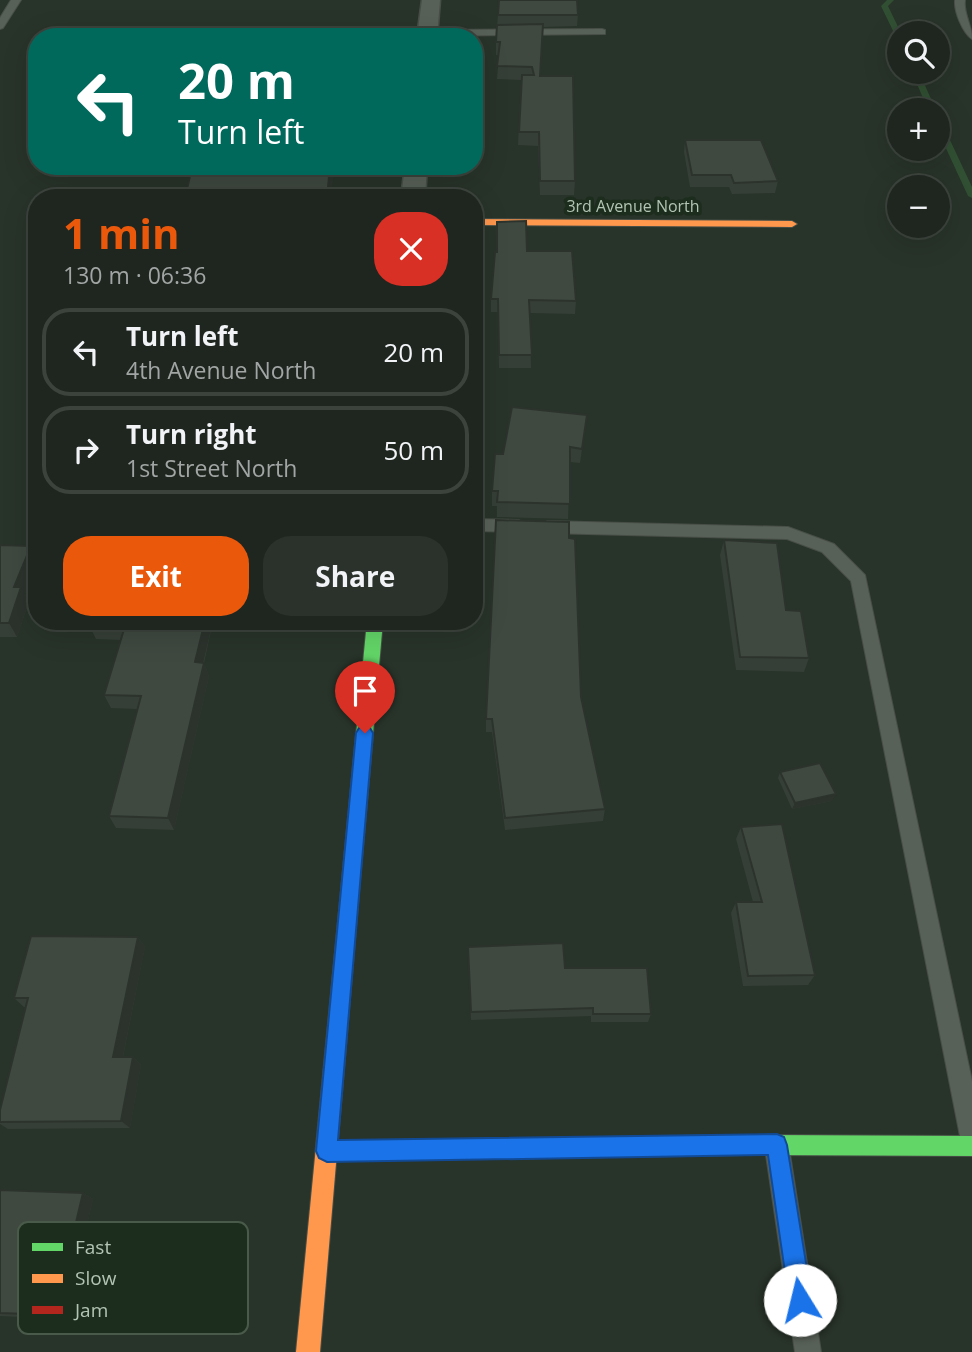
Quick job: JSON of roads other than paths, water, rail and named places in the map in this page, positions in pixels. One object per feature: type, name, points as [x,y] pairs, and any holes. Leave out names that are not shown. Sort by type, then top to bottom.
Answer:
[{"type":"street","points":[[429,28],[431,0]]},
{"type":"street","name":"3rd Avenue North","points":[[483,222],[792,225]]},
{"type":"street","points":[[309,1352],[374,630]]},
{"type":"street","points":[[327,1151],[777,1145],[972,1146]]},
{"type":"lane","points":[[0,26],[16,0]]},
{"type":"lane","points":[[960,0],[959,7],[972,36]]},
{"type":"lane","points":[[483,34],[602,32]]},
{"type":"lane","points":[[483,525],[788,533],[828,548],[859,579],[972,1136]]},
{"type":"lane","points":[[777,1145],[808,1352]]},
{"type":"waterway","points":[[891,0],[884,6],[891,21]]},
{"type":"waterway","points":[[920,84],[927,98]]},
{"type":"waterway","points":[[950,149],[972,196]]}]
